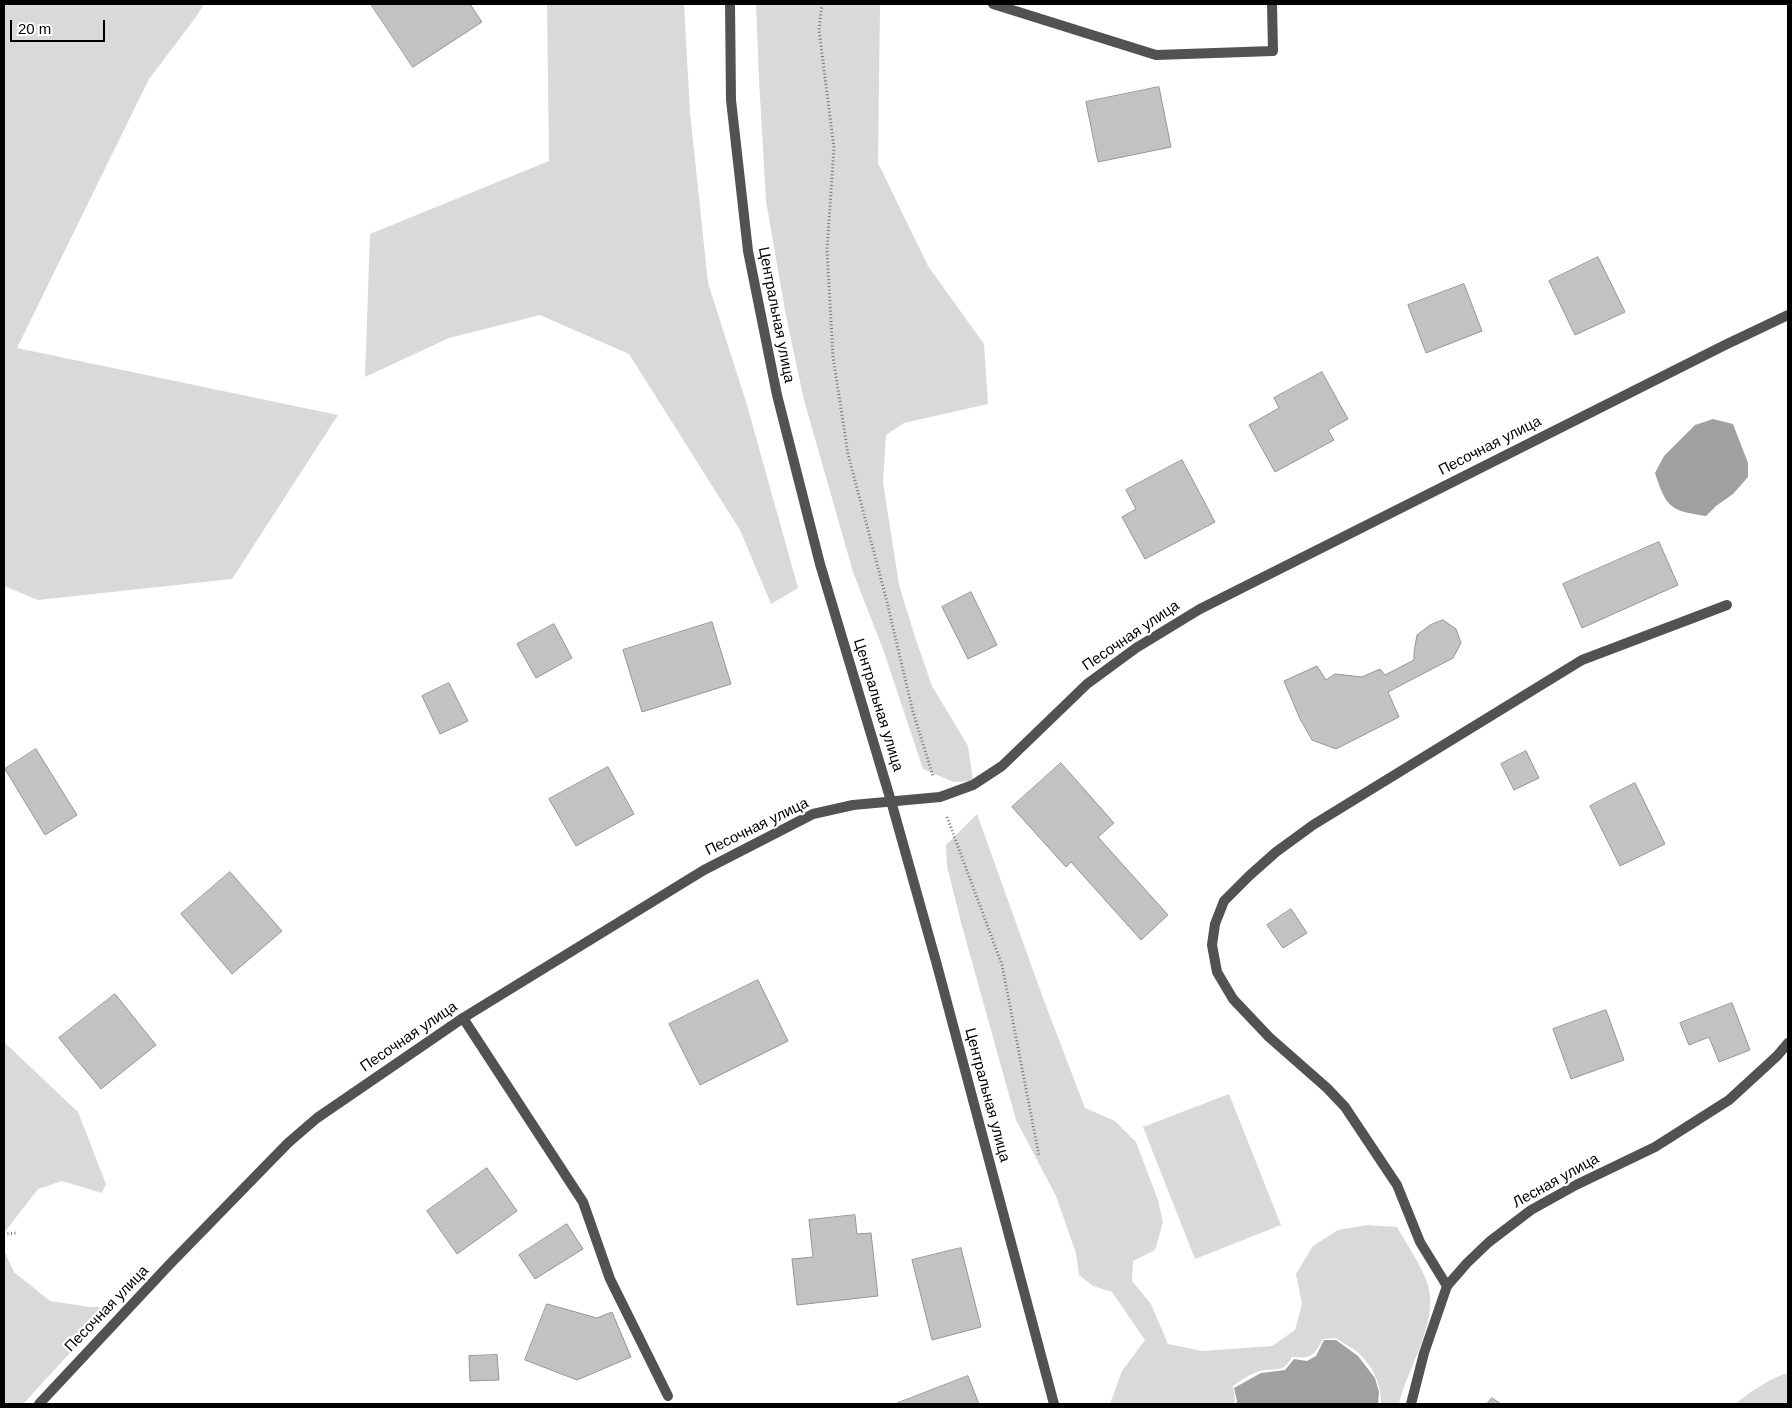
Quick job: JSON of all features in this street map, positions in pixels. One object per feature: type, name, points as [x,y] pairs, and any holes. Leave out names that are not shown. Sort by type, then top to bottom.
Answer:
[{"type":"street","name":"Центральная улица","points":[[730,4],[731,100],[748,251],[773,376],[820,564],[891,802],[939,974],[1054,1404]]},
{"type":"street","points":[[993,4],[1156,55],[1273,51],[1272,4]]},
{"type":"street","name":"Песочная улица","points":[[39,1404],[149,1286],[288,1143],[317,1118],[463,1018],[704,870],[813,814],[853,805],[940,797],[973,785],[1002,766],[1087,684],[1136,648],[1200,609],[1788,314]]},
{"type":"street","points":[[1447,1286],[1420,1242],[1397,1185],[1346,1107],[1269,1037],[1233,999],[1216,972],[1212,946],[1215,924],[1224,901],[1276,852],[1313,825],[1573,665],[1727,605]]},
{"type":"street","points":[[463,1018],[583,1202],[610,1279],[668,1396]]},
{"type":"street","name":"Лесная улица","points":[[1411,1404],[1424,1352],[1447,1286],[1467,1263],[1489,1242],[1530,1210],[1576,1184],[1655,1147],[1729,1100],[1777,1056],[1788,1043]]},
{"type":"path","points":[[822,4],[818,30],[834,148],[827,250],[833,357],[848,454],[886,598],[913,712],[940,797],[1002,965],[1039,1156]]},
{"type":"path","points":[[4,1234],[16,1233]]},
{"type":"shaded area","points":[[4,4],[204,4],[149,79],[17,348],[338,415],[232,579],[38,600],[4,586]]},
{"type":"shaded area","points":[[547,4],[684,4],[690,112],[708,283],[747,405],[798,588],[771,604],[740,530],[629,354],[540,315],[449,338],[365,377],[370,234],[549,161]]},
{"type":"shaded area","points":[[756,4],[880,4],[878,163],[928,266],[984,344],[988,404],[904,423],[886,435],[883,482],[899,585],[932,686],[968,746],[973,781],[954,782],[923,769],[884,652],[853,572],[804,400],[786,316],[766,201]]},
{"type":"shaded area","points":[[1713,419],[1733,424],[1748,463],[1748,477],[1733,494],[1706,516],[1684,512],[1666,500],[1655,473],[1664,456],[1695,425]]},
{"type":"shaded area","points":[[977,814],[1085,1108],[1115,1121],[1136,1142],[1158,1200],[1163,1222],[1155,1250],[1133,1261],[1132,1281],[1151,1304],[1168,1344],[1202,1351],[1272,1346],[1295,1330],[1302,1304],[1296,1274],[1313,1246],[1338,1230],[1367,1225],[1397,1227],[1424,1275],[1430,1296],[1430,1312],[1426,1327],[1399,1404],[1381,1404],[1379,1386],[1372,1369],[1353,1349],[1335,1338],[1323,1339],[1314,1353],[1308,1357],[1292,1357],[1285,1367],[1281,1369],[1262,1370],[1244,1378],[1233,1386],[1235,1401],[1233,1404],[1110,1404],[1122,1371],[1145,1340],[1112,1292],[1093,1286],[1079,1275],[1076,1253],[1056,1196],[1016,1120],[947,866],[946,845]]},
{"type":"shaded area","points":[[4,1042],[78,1112],[106,1184],[102,1193],[62,1181],[38,1189],[4,1233]]},
{"type":"shaded area","points":[[1229,1094],[1281,1225],[1195,1259],[1143,1127]]},
{"type":"shaded area","points":[[4,1250],[14,1272],[50,1301],[99,1307],[103,1317],[23,1404],[4,1404]]},
{"type":"shaded area","points":[[1324,1340],[1336,1340],[1358,1356],[1375,1378],[1379,1392],[1378,1404],[1236,1404],[1234,1388],[1261,1373],[1285,1370],[1294,1359],[1307,1361],[1316,1356]]},
{"type":"shaded area","points":[[1788,1373],[1788,1404],[1735,1404],[1760,1386]]},
{"type":"building","points":[[371,4],[470,4],[482,22],[413,67]]},
{"type":"building","points":[[1159,87],[1171,147],[1098,162],[1086,102]]},
{"type":"building","points":[[1598,257],[1625,312],[1575,335],[1549,281]]},
{"type":"building","points":[[1464,284],[1482,331],[1426,353],[1408,305]]},
{"type":"building","points":[[1322,372],[1348,419],[1328,430],[1334,440],[1275,472],[1249,425],[1279,408],[1274,398]]},
{"type":"building","points":[[1182,460],[1215,522],[1145,559],[1122,517],[1136,509],[1126,490]]},
{"type":"building","points":[[1659,542],[1678,585],[1582,628],[1563,584]]},
{"type":"building","points":[[971,592],[997,645],[968,659],[942,607]]},
{"type":"building","points":[[1443,620],[1456,629],[1461,643],[1453,658],[1388,692],[1399,717],[1336,749],[1312,740],[1300,719],[1284,681],[1317,666],[1326,680],[1335,674],[1362,677],[1380,669],[1385,675],[1414,660],[1417,635],[1430,625]]},
{"type":"building","points":[[712,622],[731,684],[642,712],[623,650]]},
{"type":"building","points":[[554,624],[572,658],[536,678],[517,644]]},
{"type":"building","points":[[449,683],[468,721],[440,734],[422,696]]},
{"type":"building","points":[[36,749],[77,815],[45,835],[5,769]]},
{"type":"building","points":[[1526,751],[1539,778],[1514,790],[1501,764]]},
{"type":"building","points":[[1061,763],[1114,823],[1098,837],[1168,915],[1141,940],[1071,862],[1066,867],[1012,807]]},
{"type":"building","points":[[608,767],[634,814],[576,846],[549,799]]},
{"type":"building","points":[[1635,783],[1665,844],[1620,866],[1590,806]]},
{"type":"building","points":[[230,872],[282,931],[232,974],[181,914]]},
{"type":"building","points":[[1291,909],[1307,933],[1283,948],[1267,925]]},
{"type":"building","points":[[758,980],[788,1041],[700,1085],[669,1024]]},
{"type":"building","points":[[115,994],[156,1045],[101,1089],[59,1038]]},
{"type":"building","points":[[1732,1003],[1750,1050],[1719,1062],[1709,1037],[1689,1045],[1680,1023]]},
{"type":"building","points":[[1606,1010],[1624,1060],[1571,1079],[1553,1029]]},
{"type":"building","points":[[487,1168],[517,1211],[457,1254],[427,1211]]},
{"type":"building","points":[[855,1215],[857,1234],[871,1233],[878,1296],[797,1305],[792,1259],[813,1257],[809,1220]]},
{"type":"building","points":[[567,1224],[583,1249],[535,1279],[519,1255]]},
{"type":"building","points":[[961,1248],[981,1327],[932,1340],[912,1260]]},
{"type":"building","points":[[547,1304],[597,1318],[612,1312],[631,1357],[577,1380],[525,1360]]},
{"type":"building","points":[[497,1355],[499,1380],[470,1381],[469,1356]]},
{"type":"building","points":[[968,1376],[979,1404],[898,1403]]},
{"type":"building","points":[[1492,1398],[1501,1404],[1487,1404]]}]
